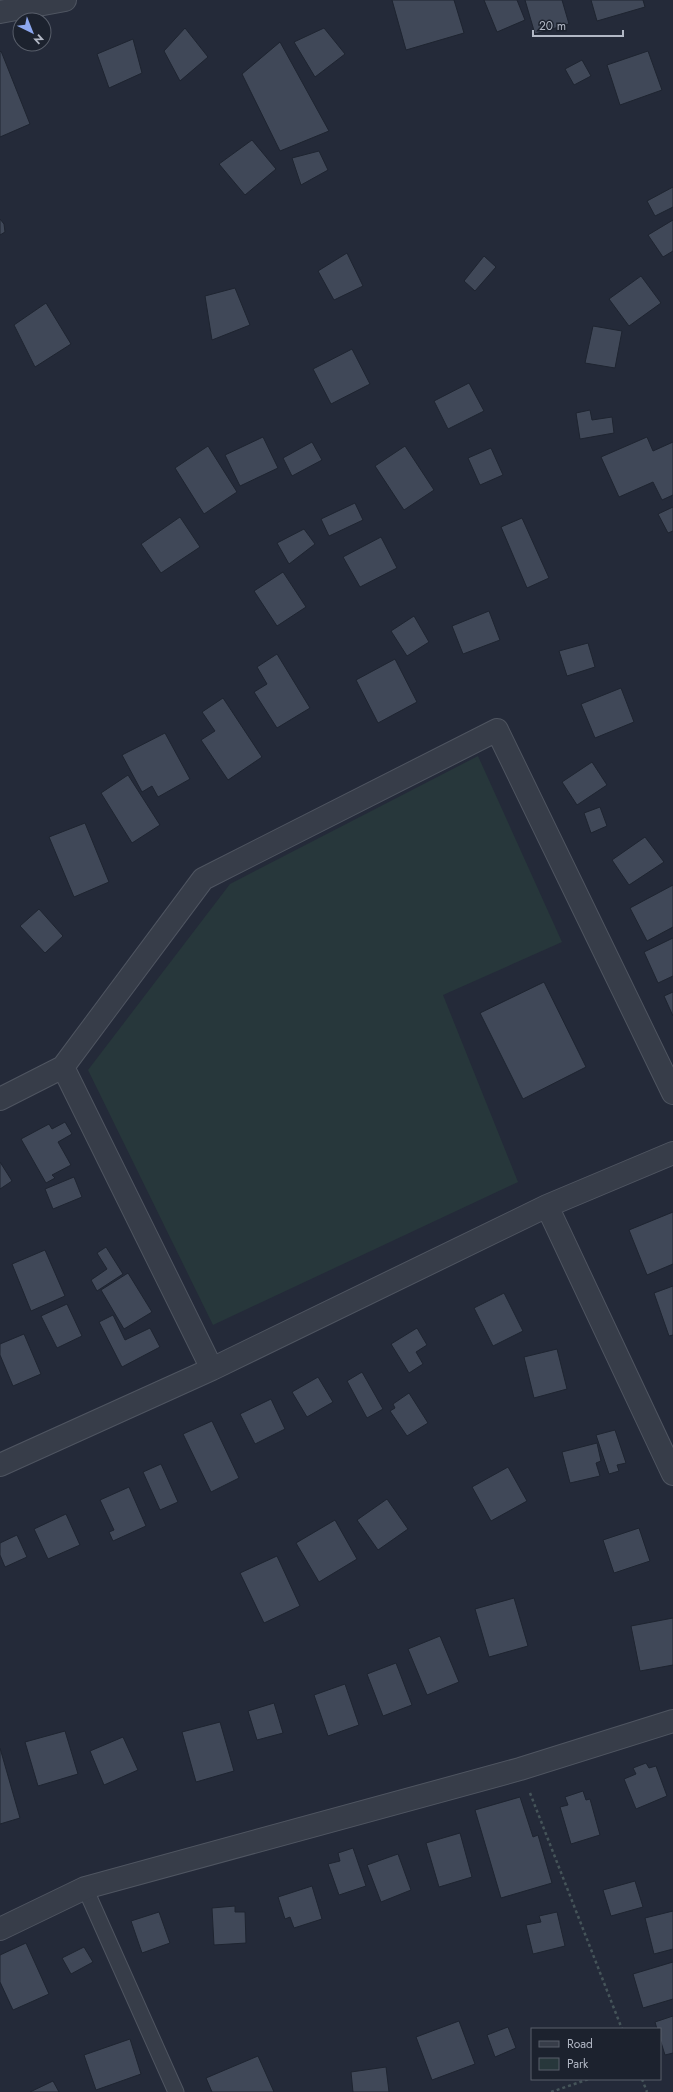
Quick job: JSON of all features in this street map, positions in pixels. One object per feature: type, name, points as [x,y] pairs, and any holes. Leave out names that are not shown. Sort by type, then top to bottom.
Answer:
[{"type":"street","points":[[0,12],[65,0]]},
{"type":"street","points":[[0,1099],[63,1067],[203,879],[497,730],[673,1093]]},
{"type":"street","points":[[63,1067],[212,1369]]},
{"type":"street","points":[[0,1465],[212,1369],[547,1206],[673,1153]]},
{"type":"street","points":[[547,1206],[673,1474]]},
{"type":"street","points":[[0,1929],[85,1888],[520,1769],[673,1721]]},
{"type":"lane","points":[[85,1888],[176,2092]]},
{"type":"path","points":[[520,1769],[622,2028]]},
{"type":"path","points":[[551,2092],[586,2080]]},
{"type":"path","points":[[642,2080],[647,2092]]},
{"type":"green space","points":[[478,756],[562,942],[443,995],[518,1182],[213,1325],[88,1070],[230,884]]},
{"type":"building","points":[[392,0],[454,0],[464,33],[406,50]]},
{"type":"building","points":[[484,0],[517,0],[525,20],[497,32]]},
{"type":"building","points":[[525,0],[562,0],[569,24],[535,34]]},
{"type":"building","points":[[591,0],[643,0],[645,7],[597,21]]},
{"type":"building","points":[[185,28],[208,57],[180,81],[164,51]]},
{"type":"building","points":[[324,28],[345,54],[315,77],[294,42]]},
{"type":"building","points":[[133,39],[142,73],[109,88],[97,54]]},
{"type":"building","points":[[280,42],[329,131],[280,151],[242,74]]},
{"type":"building","points":[[1,51],[30,124],[0,137],[0,52]]},
{"type":"building","points":[[648,51],[662,90],[620,105],[607,65]]},
{"type":"building","points":[[582,60],[591,76],[574,85],[565,69]]},
{"type":"building","points":[[252,140],[276,169],[245,195],[219,164]]},
{"type":"building","points":[[319,151],[328,170],[301,185],[292,158]]},
{"type":"building","points":[[673,187],[673,207],[655,216],[647,201]]},
{"type":"building","points":[[0,219],[4,224],[5,232],[0,235]]},
{"type":"building","points":[[673,220],[673,251],[663,257],[648,235]]},
{"type":"building","points":[[347,253],[363,286],[334,300],[318,271]]},
{"type":"building","points":[[484,256],[496,267],[475,291],[464,281]]},
{"type":"building","points":[[641,276],[661,303],[629,326],[609,299]]},
{"type":"building","points":[[235,288],[250,325],[212,340],[205,296]]},
{"type":"building","points":[[46,303],[71,344],[35,367],[14,325]]},
{"type":"building","points":[[593,326],[622,331],[615,368],[585,363]]},
{"type":"building","points":[[352,349],[370,384],[331,404],[313,369]]},
{"type":"building","points":[[469,383],[484,411],[448,429],[434,401]]},
{"type":"building","points":[[590,410],[592,420],[612,417],[614,433],[580,439],[576,413]]},
{"type":"building","points":[[263,437],[278,468],[240,486],[225,455]]},
{"type":"building","points":[[647,437],[653,451],[673,442],[673,495],[662,500],[653,482],[619,497],[601,457]]},
{"type":"building","points":[[312,442],[322,460],[292,476],[283,458]]},
{"type":"building","points":[[208,446],[237,492],[204,514],[175,468]]},
{"type":"building","points":[[405,446],[434,490],[404,510],[375,466]]},
{"type":"building","points":[[491,448],[503,475],[480,485],[468,458]]},
{"type":"building","points":[[355,503],[363,520],[329,536],[321,519]]},
{"type":"building","points":[[673,507],[673,531],[668,533],[658,514]]},
{"type":"building","points":[[180,517],[200,547],[161,573],[141,544]]},
{"type":"building","points":[[522,518],[549,578],[527,588],[501,527]]},
{"type":"building","points":[[304,529],[315,544],[289,564],[277,543]]},
{"type":"building","points":[[381,537],[397,568],[360,587],[343,557]]},
{"type":"building","points":[[283,572],[306,607],[277,626],[254,591]]},
{"type":"building","points":[[489,611],[500,640],[463,654],[452,626]]},
{"type":"building","points":[[414,616],[429,642],[407,656],[391,631]]},
{"type":"building","points":[[588,643],[595,667],[567,676],[559,651]]},
{"type":"building","points":[[277,654],[310,708],[277,728],[254,692],[267,684],[257,667]]},
{"type":"building","points":[[395,659],[417,702],[378,723],[356,680]]},
{"type":"building","points":[[621,688],[634,722],[595,738],[581,704]]},
{"type":"building","points":[[223,698],[262,757],[228,780],[201,740],[215,731],[202,712]]},
{"type":"building","points":[[165,733],[190,779],[158,797],[152,786],[142,792],[122,755]]},
{"type":"building","points":[[592,762],[607,785],[577,805],[562,782]]},
{"type":"building","points":[[128,775],[160,825],[132,843],[101,793]]},
{"type":"building","points":[[600,807],[607,826],[591,833],[584,813]]},
{"type":"building","points":[[85,823],[109,882],[74,897],[49,837]]},
{"type":"building","points":[[645,837],[664,862],[629,885],[612,860]]},
{"type":"building","points":[[673,885],[673,927],[647,941],[630,908]]},
{"type":"building","points":[[39,909],[63,936],[45,953],[20,926]]},
{"type":"building","points":[[673,938],[673,976],[658,983],[644,952]]},
{"type":"building","points":[[544,982],[586,1067],[523,1099],[480,1013]]},
{"type":"building","points":[[673,992],[673,1016],[664,996]]},
{"type":"building","points":[[65,1122],[72,1134],[58,1142],[71,1165],[52,1175],[55,1178],[46,1183],[21,1139],[49,1124],[52,1129]]},
{"type":"building","points":[[0,1162],[12,1181],[0,1189]]},
{"type":"building","points":[[74,1177],[82,1197],[53,1209],[45,1189]]},
{"type":"building","points":[[673,1212],[673,1264],[647,1275],[629,1230]]},
{"type":"building","points":[[106,1247],[123,1274],[97,1291],[91,1280],[107,1269],[97,1253]]},
{"type":"building","points":[[45,1250],[65,1296],[31,1311],[12,1264]]},
{"type":"building","points":[[128,1273],[152,1312],[124,1329],[101,1290]]},
{"type":"building","points":[[673,1286],[673,1335],[669,1336],[654,1293]]},
{"type":"building","points":[[504,1293],[523,1331],[493,1346],[474,1308]]},
{"type":"building","points":[[67,1304],[82,1336],[57,1348],[41,1316]]},
{"type":"building","points":[[113,1315],[125,1340],[150,1328],[160,1347],[122,1367],[99,1322]]},
{"type":"building","points":[[417,1328],[427,1345],[416,1352],[423,1364],[409,1373],[391,1344]]},
{"type":"building","points":[[24,1334],[41,1374],[13,1386],[0,1355],[0,1344]]},
{"type":"building","points":[[557,1349],[567,1389],[534,1398],[524,1357]]},
{"type":"building","points":[[362,1372],[383,1409],[367,1418],[347,1381]]},
{"type":"building","points":[[318,1377],[333,1402],[307,1417],[292,1392]]},
{"type":"building","points":[[409,1393],[428,1423],[407,1436],[390,1411],[395,1408],[393,1404]]},
{"type":"building","points":[[271,1399],[285,1429],[255,1444],[240,1414]]},
{"type":"building","points":[[212,1421],[239,1478],[211,1492],[183,1434]]},
{"type":"building","points":[[615,1430],[626,1463],[617,1465],[619,1471],[609,1474],[596,1435]]},
{"type":"building","points":[[597,1443],[601,1461],[596,1463],[600,1476],[570,1483],[562,1452]]},
{"type":"building","points":[[161,1464],[178,1502],[160,1510],[143,1472]]},
{"type":"building","points":[[508,1467],[527,1501],[491,1521],[472,1487]]},
{"type":"building","points":[[129,1487],[146,1526],[113,1541],[109,1532],[114,1530],[100,1500]]},
{"type":"building","points":[[387,1499],[408,1529],[378,1550],[357,1520]]},
{"type":"building","points":[[66,1514],[80,1545],[48,1559],[34,1529]]},
{"type":"building","points":[[335,1520],[357,1559],[319,1582],[296,1543]]},
{"type":"building","points":[[639,1528],[650,1561],[614,1573],[603,1540]]},
{"type":"building","points":[[17,1535],[27,1557],[5,1567],[0,1555],[0,1543]]},
{"type":"building","points":[[277,1556],[300,1606],[264,1623],[240,1573]]},
{"type":"building","points":[[514,1598],[528,1646],[489,1657],[475,1609]]},
{"type":"building","points":[[673,1618],[673,1665],[640,1671],[631,1626]]},
{"type":"building","points":[[440,1636],[459,1682],[427,1695],[408,1649]]},
{"type":"building","points":[[396,1663],[412,1705],[383,1716],[367,1674]]},
{"type":"building","points":[[345,1684],[359,1725],[328,1736],[314,1695]]},
{"type":"building","points":[[274,1703],[283,1733],[257,1740],[248,1711]]},
{"type":"building","points":[[220,1722],[234,1771],[196,1782],[182,1732]]},
{"type":"building","points":[[65,1731],[78,1774],[38,1786],[25,1742]]},
{"type":"building","points":[[123,1737],[138,1770],[104,1785],[90,1751]]},
{"type":"building","points":[[0,1748],[20,1818],[0,1824]]},
{"type":"building","points":[[646,1763],[649,1768],[656,1766],[667,1796],[636,1809],[624,1779],[636,1774],[633,1768]]},
{"type":"building","points":[[583,1791],[586,1800],[590,1799],[600,1835],[571,1844],[560,1807],[568,1805],[565,1797]]},
{"type":"building","points":[[520,1797],[533,1837],[538,1835],[552,1883],[501,1898],[475,1810]]},
{"type":"building","points":[[460,1833],[472,1877],[439,1887],[426,1843]]},
{"type":"building","points":[[353,1848],[366,1886],[339,1895],[328,1864],[340,1861],[338,1853]]},
{"type":"building","points":[[398,1854],[411,1890],[381,1902],[367,1865]]},
{"type":"building","points":[[635,1881],[643,1907],[611,1916],[603,1890]]},
{"type":"building","points":[[312,1886],[322,1919],[294,1928],[290,1917],[285,1919],[278,1897]]},
{"type":"building","points":[[235,1906],[235,1912],[245,1912],[246,1943],[214,1945],[212,1908]]},
{"type":"building","points":[[673,1911],[673,1949],[654,1954],[645,1918]]},
{"type":"building","points":[[159,1912],[170,1943],[142,1953],[131,1921]]},
{"type":"building","points":[[557,1912],[565,1946],[533,1954],[526,1925],[541,1922],[539,1916]]},
{"type":"building","points":[[26,1943],[49,1994],[13,2010],[0,1982],[0,1955]]},
{"type":"building","points":[[84,1947],[93,1962],[71,1974],[62,1958]]},
{"type":"building","points":[[673,1962],[673,1999],[643,2008],[633,1974]]},
{"type":"building","points":[[673,2016],[673,2053],[665,2055],[661,2042],[661,2028],[657,2028],[655,2022]]},
{"type":"building","points":[[459,2021],[475,2064],[432,2080],[416,2037]]},
{"type":"building","points":[[508,2027],[516,2048],[495,2057],[487,2035]]},
{"type":"building","points":[[130,2039],[141,2074],[96,2090],[84,2055]]},
{"type":"building","points":[[258,2056],[274,2092],[212,2092],[206,2078]]},
{"type":"building","points":[[386,2067],[389,2092],[353,2092],[351,2072]]},
{"type":"building","points":[[53,2081],[59,2092],[30,2092]]}]
